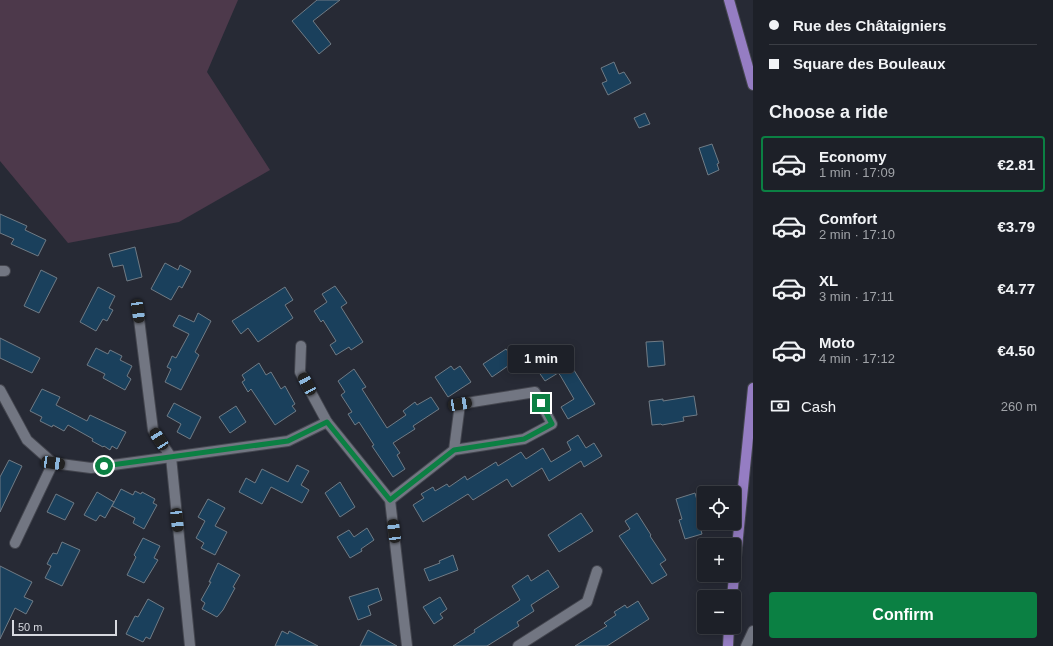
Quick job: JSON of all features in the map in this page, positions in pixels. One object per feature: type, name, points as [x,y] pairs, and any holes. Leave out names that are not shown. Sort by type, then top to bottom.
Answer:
[{"type":"main road","points":[[729,0],[753,85]]},
{"type":"main road","points":[[733,590],[753,388]]},
{"type":"main road","points":[[728,646],[729,634]]},
{"type":"street","points":[[138,311],[153,430],[171,457],[190,646]]},
{"type":"street","points":[[301,346],[300,372],[327,422],[390,500],[407,646]]},
{"type":"street","points":[[0,390],[27,440],[53,463],[91,468],[288,441],[327,422]]},
{"type":"street","points":[[390,500],[454,450],[524,439],[552,424],[535,392],[460,404],[454,450]]},
{"type":"street","points":[[15,543],[53,463]]},
{"type":"street","points":[[518,646],[588,602],[597,571]]},
{"type":"street","points":[[746,646],[753,631]]},
{"type":"shaded area","points":[[0,0],[238,0],[207,72],[270,170],[179,222],[68,243],[0,161]]},
{"type":"building","points":[[317,0],[340,0],[313,21],[331,44],[319,54],[292,21]]},
{"type":"building","points":[[614,62],[619,74],[624,72],[631,83],[608,95],[602,83],[607,81],[601,68]]},
{"type":"building","points":[[645,113],[650,124],[639,128],[634,118]]},
{"type":"building","points":[[712,144],[719,163],[717,164],[719,170],[708,175],[699,148]]},
{"type":"building","points":[[0,214],[27,226],[25,230],[46,240],[38,256],[11,244],[14,239],[0,233]]},
{"type":"building","points":[[135,247],[142,277],[127,281],[123,265],[113,267],[109,254]]},
{"type":"building","points":[[165,263],[178,270],[180,265],[191,271],[182,288],[179,286],[171,300],[151,289]]},
{"type":"building","points":[[41,270],[57,278],[39,313],[24,306]]},
{"type":"building","points":[[335,286],[347,303],[341,307],[363,342],[351,350],[349,347],[336,355],[330,345],[336,341],[323,320],[321,322],[314,311],[327,302],[322,294]]},
{"type":"building","points":[[98,287],[115,296],[109,308],[113,310],[107,321],[103,319],[96,331],[80,322]]},
{"type":"building","points":[[285,287],[293,300],[285,305],[293,318],[258,342],[248,328],[241,334],[232,321]]},
{"type":"building","points":[[198,313],[211,321],[195,352],[199,355],[181,390],[165,382],[171,369],[167,367],[172,356],[176,358],[189,334],[173,326],[179,315],[194,322]]},
{"type":"building","points":[[0,338],[40,358],[32,373],[0,358]]},
{"type":"building","points":[[663,341],[665,365],[648,367],[646,342]]},
{"type":"building","points":[[559,346],[595,404],[568,419],[561,407],[574,399],[560,375],[558,373],[545,381],[538,371],[551,362],[546,354]]},
{"type":"building","points":[[96,348],[108,354],[110,350],[122,356],[120,360],[132,366],[127,376],[131,379],[125,390],[103,378],[105,374],[87,365]]},
{"type":"building","points":[[506,349],[515,361],[492,377],[483,364]]},
{"type":"building","points":[[259,363],[266,375],[271,372],[281,389],[285,386],[295,404],[292,406],[296,411],[275,425],[251,389],[248,392],[242,382],[245,380],[242,375]]},
{"type":"building","points":[[451,366],[454,370],[460,366],[471,382],[448,397],[435,377]]},
{"type":"building","points":[[354,369],[366,387],[362,389],[387,428],[406,415],[403,411],[415,402],[417,405],[431,397],[439,409],[413,426],[415,429],[393,443],[400,453],[397,455],[405,469],[393,477],[372,446],[374,445],[359,422],[355,425],[348,414],[352,412],[341,395],[345,392],[338,381]]},
{"type":"building","points":[[42,389],[60,397],[56,405],[87,421],[90,415],[126,432],[117,449],[112,446],[110,450],[104,446],[103,447],[92,441],[93,439],[68,425],[64,431],[53,425],[52,427],[40,421],[42,417],[30,411]]},
{"type":"building","points":[[694,396],[697,415],[683,417],[684,421],[662,425],[652,425],[649,401],[663,399],[663,401]]},
{"type":"building","points":[[174,403],[201,417],[190,439],[177,432],[181,424],[167,416]]},
{"type":"building","points":[[236,406],[246,422],[230,433],[219,417]]},
{"type":"building","points":[[578,435],[586,448],[594,443],[602,456],[584,467],[581,461],[549,481],[542,468],[512,487],[507,479],[473,500],[468,494],[423,522],[413,505],[424,498],[421,494],[433,487],[435,491],[447,484],[449,487],[465,476],[467,480],[496,462],[498,466],[521,452],[526,459],[543,448],[551,462],[571,450],[567,442]]},
{"type":"building","points":[[9,460],[22,466],[0,512],[0,477]]},
{"type":"building","points":[[297,465],[309,471],[301,485],[309,490],[302,503],[271,487],[262,504],[239,492],[246,478],[255,483],[262,469],[288,482]]},
{"type":"building","points":[[340,482],[355,507],[340,517],[325,493]]},
{"type":"building","points":[[121,489],[133,495],[135,491],[141,494],[142,492],[155,499],[153,503],[157,505],[144,529],[133,523],[135,518],[112,506]]},
{"type":"building","points":[[97,492],[114,502],[105,518],[100,515],[96,521],[84,515]]},
{"type":"building","points":[[695,493],[697,500],[697,530],[701,530],[702,534],[685,539],[679,520],[682,519],[676,499]]},
{"type":"building","points":[[56,494],[74,503],[65,520],[47,512]]},
{"type":"building","points":[[208,499],[225,508],[215,526],[227,532],[215,555],[201,548],[204,543],[196,538],[205,521],[198,517]]},
{"type":"building","points":[[581,513],[593,531],[559,552],[548,535]]},
{"type":"building","points":[[637,513],[666,560],[660,564],[667,575],[652,584],[619,536],[630,529],[625,521]]},
{"type":"building","points":[[367,528],[374,540],[361,549],[362,551],[350,558],[337,537],[349,530],[354,537]]},
{"type":"building","points":[[143,538],[160,546],[154,558],[158,560],[144,583],[127,575],[136,557],[134,555]]},
{"type":"building","points":[[62,542],[80,550],[62,586],[45,578],[51,566],[47,564],[53,553],[57,554]]},
{"type":"building","points":[[453,555],[458,570],[429,581],[424,569],[440,563],[439,561]]},
{"type":"building","points":[[218,563],[240,575],[223,610],[217,617],[202,609],[205,603],[201,600],[211,582],[209,582]]},
{"type":"building","points":[[0,566],[32,582],[24,597],[33,601],[26,614],[15,608],[0,639]]},
{"type":"building","points":[[548,570],[559,587],[531,605],[534,611],[517,622],[519,626],[487,646],[453,646],[475,632],[474,630],[520,600],[512,586],[528,575],[531,581]]},
{"type":"building","points":[[378,588],[382,600],[368,606],[371,615],[358,620],[349,597]]},
{"type":"building","points":[[440,597],[447,609],[440,614],[443,618],[434,624],[423,607]]},
{"type":"building","points":[[148,599],[164,608],[150,639],[146,637],[143,642],[126,634],[135,616],[138,617]]},
{"type":"building","points":[[638,601],[649,619],[607,646],[575,646],[607,626],[604,623],[616,615],[614,612],[625,605],[627,608]]},
{"type":"building","points":[[368,630],[397,646],[360,646]]},
{"type":"building","points":[[282,631],[288,634],[289,631],[318,646],[275,646]]},
{"type":"route","points":[[104,466],[288,441],[327,422],[390,500],[454,450],[524,439],[552,424],[541,403]]}]
